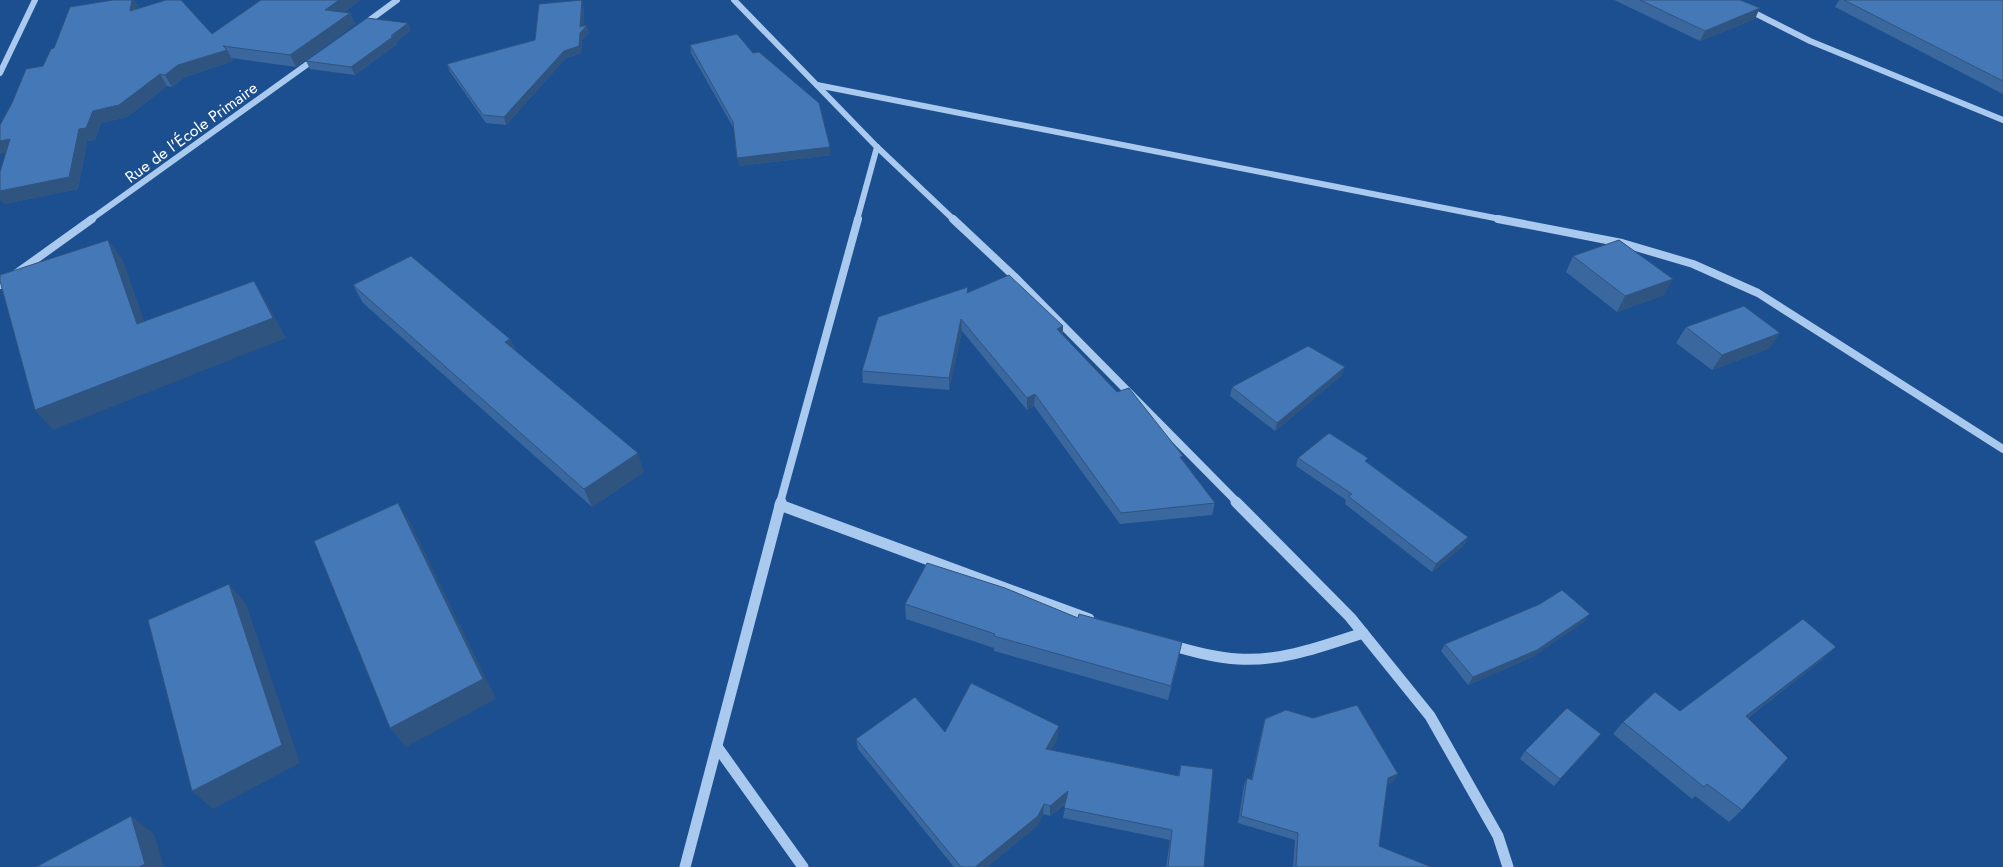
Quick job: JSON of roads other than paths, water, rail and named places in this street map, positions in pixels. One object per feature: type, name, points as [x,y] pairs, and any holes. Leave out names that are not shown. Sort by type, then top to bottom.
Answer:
[{"type":"street","points":[[0,73],[34,0]]},
{"type":"street","points":[[357,29],[397,0]]},
{"type":"street","points":[[734,0],[877,146],[1016,278],[1350,617],[1430,716],[1498,836],[1508,867]]},
{"type":"street","points":[[1729,0],[1821,46],[1926,86],[2003,120]]},
{"type":"street","name":"Rue de l'École Primaire","points":[[0,286],[324,52]]},
{"type":"street","points":[[817,86],[1612,242],[1693,264],[1758,293],[2003,449]]},
{"type":"street","points":[[685,867],[718,748],[730,689],[877,146]]},
{"type":"street","points":[[780,505],[1100,624]]},
{"type":"street","points":[[1163,643],[1207,654],[1256,659],[1300,652],[1363,633]]},
{"type":"street","points":[[718,748],[803,867]]}]
